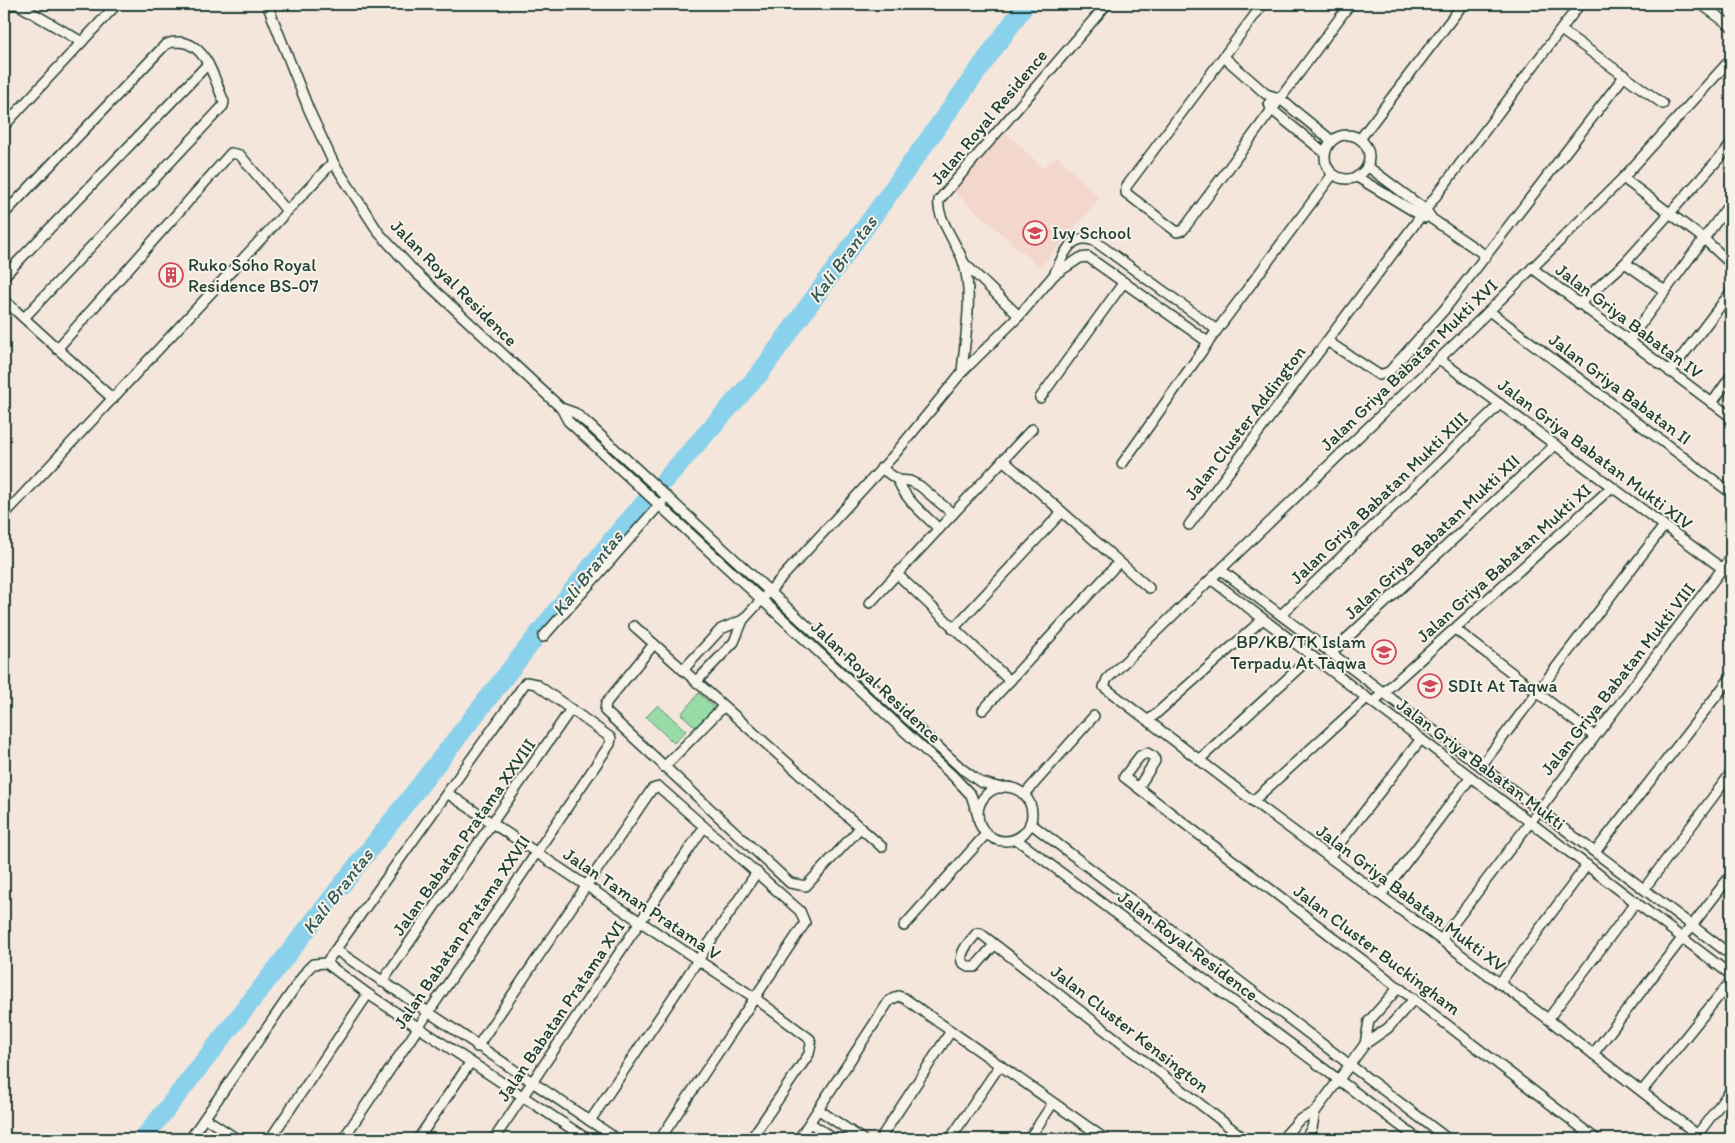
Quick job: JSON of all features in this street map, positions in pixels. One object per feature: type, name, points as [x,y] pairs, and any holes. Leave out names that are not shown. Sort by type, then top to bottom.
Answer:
[{"type":"street","points":[[4,7],[15,4],[82,42]]},
{"type":"street","points":[[4,126],[116,4]]},
{"type":"street","name":"Jalan Royal Residence","points":[[268,4],[309,110],[333,162],[379,233],[561,408],[568,421],[656,502],[766,595],[961,768],[980,782],[1001,788]]},
{"type":"street","name":"Jalan Royal Residence","points":[[962,372],[968,309],[963,262],[938,206],[941,197],[1107,4]]},
{"type":"street","points":[[1263,4],[1126,187],[1126,194],[1177,232],[1180,232],[1350,4]]},
{"type":"street","points":[[1360,139],[1463,4]]},
{"type":"street","name":"Jalan Cluster Addington","points":[[1189,525],[1580,4]]},
{"type":"street","points":[[1701,4],[1731,26]]},
{"type":"street","points":[[1561,30],[1663,104]]},
{"type":"street","points":[[4,214],[168,43],[185,42],[195,46],[208,64],[224,102],[223,106],[24,318]]},
{"type":"street","points":[[1224,57],[1266,94],[1279,98],[1332,140]]},
{"type":"street","name":"Jalan Griya Babatan Mukti XVI","points":[[1104,687],[1107,679],[1212,580],[1623,178],[1731,59]]},
{"type":"street","points":[[4,276],[208,64]]},
{"type":"street","name":"Jalan Cluster Addington","points":[[1327,341],[1379,375],[1384,375],[1444,310],[1625,75]]},
{"type":"street","points":[[1266,94],[1271,109],[1325,153]]},
{"type":"street","points":[[1357,177],[1367,166],[1369,157],[1367,147],[1360,139],[1351,134],[1340,135],[1332,140],[1325,153],[1325,164],[1333,174],[1344,179],[1357,177],[1424,213]]},
{"type":"street","points":[[1579,304],[1625,263],[1731,145]]},
{"type":"street","points":[[57,349],[231,153],[240,155],[287,211]]},
{"type":"street","points":[[4,515],[333,162]]},
{"type":"street","points":[[1367,166],[1424,213],[1485,255]]},
{"type":"street","points":[[1122,464],[1208,342],[1333,174]]},
{"type":"street","points":[[1623,178],[1704,239],[1731,264]]},
{"type":"street","points":[[1629,340],[1731,202]]},
{"type":"street","points":[[696,682],[734,642],[743,620],[882,468],[962,372],[1020,316],[1052,277],[1072,243],[1078,239],[1087,238],[1217,330]]},
{"type":"street","points":[[1052,277],[1084,256],[1094,260],[1208,342]]},
{"type":"street","name":"Jalan Royal Residence","points":[[963,262],[1020,316]]},
{"type":"street","points":[[1625,263],[1666,291]]},
{"type":"street","name":"Jalan Griya Babatan IV","points":[[1532,268],[1731,417]]},
{"type":"street","points":[[1040,398],[1124,282]]},
{"type":"street","points":[[1670,372],[1731,292]]},
{"type":"street","points":[[4,300],[113,400]]},
{"type":"street","name":"Jalan Griya Babatan II","points":[[1489,311],[1731,493]]},
{"type":"street","name":"Jalan Griya Babatan Mukti XIV","points":[[1439,359],[1731,576]]},
{"type":"street","points":[[1712,403],[1731,376]]},
{"type":"street","name":"Jalan Griya Babatan Mukti XIII","points":[[1281,615],[1500,404]]},
{"type":"street","name":"Jalan Royal Residence","points":[[561,408],[575,413],[647,479],[953,776],[971,795],[978,816]]},
{"type":"street","points":[[870,603],[1032,429]]},
{"type":"street","name":"Jalan Griya Babatan Mukti XII","points":[[1331,653],[1555,445]]},
{"type":"street","points":[[1003,460],[1149,588]]},
{"type":"street","points":[[882,468],[898,480],[910,481],[920,486],[953,514]]},
{"type":"street","points":[[898,480],[901,490],[939,529]]},
{"type":"street","name":"Jalan Griya Babatan Mukti XI","points":[[1253,801],[1370,700],[1385,694],[1612,487]]},
{"type":"street","points":[[544,637],[656,502],[664,495]]},
{"type":"street","points":[[953,629],[1062,512]]},
{"type":"street","points":[[1481,766],[1664,526]]},
{"type":"street","name":"Jalan Griya Babatan Mukti VIII","points":[[1441,940],[1731,558]]},
{"type":"street","points":[[983,710],[1119,562]]},
{"type":"street","name":"Jalan Griya Babatan Mukti","points":[[1221,570],[1731,955]]},
{"type":"street","points":[[897,574],[1010,681]]},
{"type":"street","name":"Jalan Griya Babatan Mukti","points":[[1212,580],[1731,975]]},
{"type":"street","points":[[1148,720],[1263,619]]},
{"type":"street","points":[[683,670],[722,629],[743,620]]},
{"type":"street","points":[[634,626],[882,847]]},
{"type":"street","points":[[1455,629],[1594,736]]},
{"type":"street","points":[[654,644],[604,706],[607,713],[790,883],[806,886],[861,827]]},
{"type":"street","points":[[1200,759],[1312,656]]},
{"type":"street","points":[[1595,852],[1731,677]]},
{"type":"street","points":[[326,963],[521,687],[530,682],[571,709]]},
{"type":"street","name":"Jalan Griya Babatan Mukti XV","points":[[1104,687],[1253,801],[1548,1019],[1700,1137]]},
{"type":"street","points":[[664,767],[723,707]]},
{"type":"street","name":"Jalan Babatan Pratama XXVII","points":[[343,1139],[610,744],[611,738],[571,709]]},
{"type":"street","name":"Jalan Babatan Pratama XXVIII","points":[[382,982],[494,824],[571,709]]},
{"type":"street","points":[[1024,795],[1094,716]]},
{"type":"street","points":[[1329,856],[1421,739]]},
{"type":"street","points":[[1644,889],[1731,773]]},
{"type":"street","points":[[1382,895],[1471,777]]},
{"type":"street","points":[[477,1047],[585,885],[654,787],[659,787],[800,911],[805,923],[660,1139]]},
{"type":"street","points":[[1001,788],[1018,790],[1024,795],[1031,809],[1030,823],[1022,835],[1016,839],[1001,841],[986,834],[982,829],[978,816],[979,808],[987,794],[1001,788]]},
{"type":"street","name":"Jalan Cluster Buckingham","points":[[1138,788],[1596,1139]]},
{"type":"street","name":"Jalan Taman Pratama V","points":[[447,793],[755,998],[799,1029],[810,1040],[811,1048],[752,1139]]},
{"type":"street","name":"Jalan Royal Residence","points":[[1030,823],[1448,1139]]},
{"type":"street","name":"Jalan Babatan Pratama XVI","points":[[494,1139],[704,826]]},
{"type":"street","points":[[904,926],[986,834]]},
{"type":"street","name":"Jalan Royal Residence","points":[[1016,839],[1418,1139]]},
{"type":"street","points":[[1500,984],[1587,865]]},
{"type":"street","points":[[590,1121],[757,872]]},
{"type":"street","points":[[1593,1054],[1731,875]]},
{"type":"street","points":[[1548,1019],[1636,902]]},
{"type":"street","name":"Jalan Cluster Kensington","points":[[994,944],[1245,1139]]},
{"type":"street","points":[[336,950],[427,1014],[617,1139]]},
{"type":"street","points":[[190,1139],[307,970],[313,964],[326,963],[368,994],[584,1138]]},
{"type":"street","points":[[1642,1091],[1731,981]]},
{"type":"street","points":[[1365,1044],[1369,1022],[1398,988]]},
{"type":"street","points":[[270,1139],[368,994]]},
{"type":"street","points":[[800,1137],[889,1001],[898,996],[904,998],[1105,1139]]},
{"type":"street","points":[[1282,1139],[1299,1120],[1315,1112],[1365,1044],[1388,1028],[1414,999]]},
{"type":"street","points":[[880,1139],[951,1031]]},
{"type":"street","points":[[418,1139],[470,1063]]},
{"type":"street","points":[[950,1139],[1000,1065]]},
{"type":"street","points":[[1700,1137],[1731,1090]]},
{"type":"street","points":[[1029,1139],[1053,1103]]},
{"type":"street","points":[[818,1110],[862,1139]]},
{"type":"street","points":[[1305,1139],[1312,1128],[1315,1112]]},
{"type":"street","points":[[205,1118],[237,1139]]},
{"type":"street","points":[[810,1123],[834,1139]]},
{"type":"shaded area","name":"Ivy School","points":[[1004,130],[1043,168],[1057,156],[1100,198],[1040,268],[951,189]]},
{"type":"green space","points":[[699,693],[717,710],[699,730],[681,714]]},
{"type":"green space","points":[[658,705],[686,731],[674,743],[646,717]]},
{"type":"waterway","name":"Kali Brantas","points":[[143,1139],[615,536],[760,373],[1026,4]]},
{"type":"place","name":"Ivy School","points":[[1035,233]]},
{"type":"place","name":"Ruko Soho Royal Residence BS-07","points":[[171,275]]},
{"type":"place","name":"BP/KB/TK Islam Terpadu At Taqwa","points":[[1384,652]]},
{"type":"place","name":"SDIt At Taqwa","points":[[1430,686]]}]
